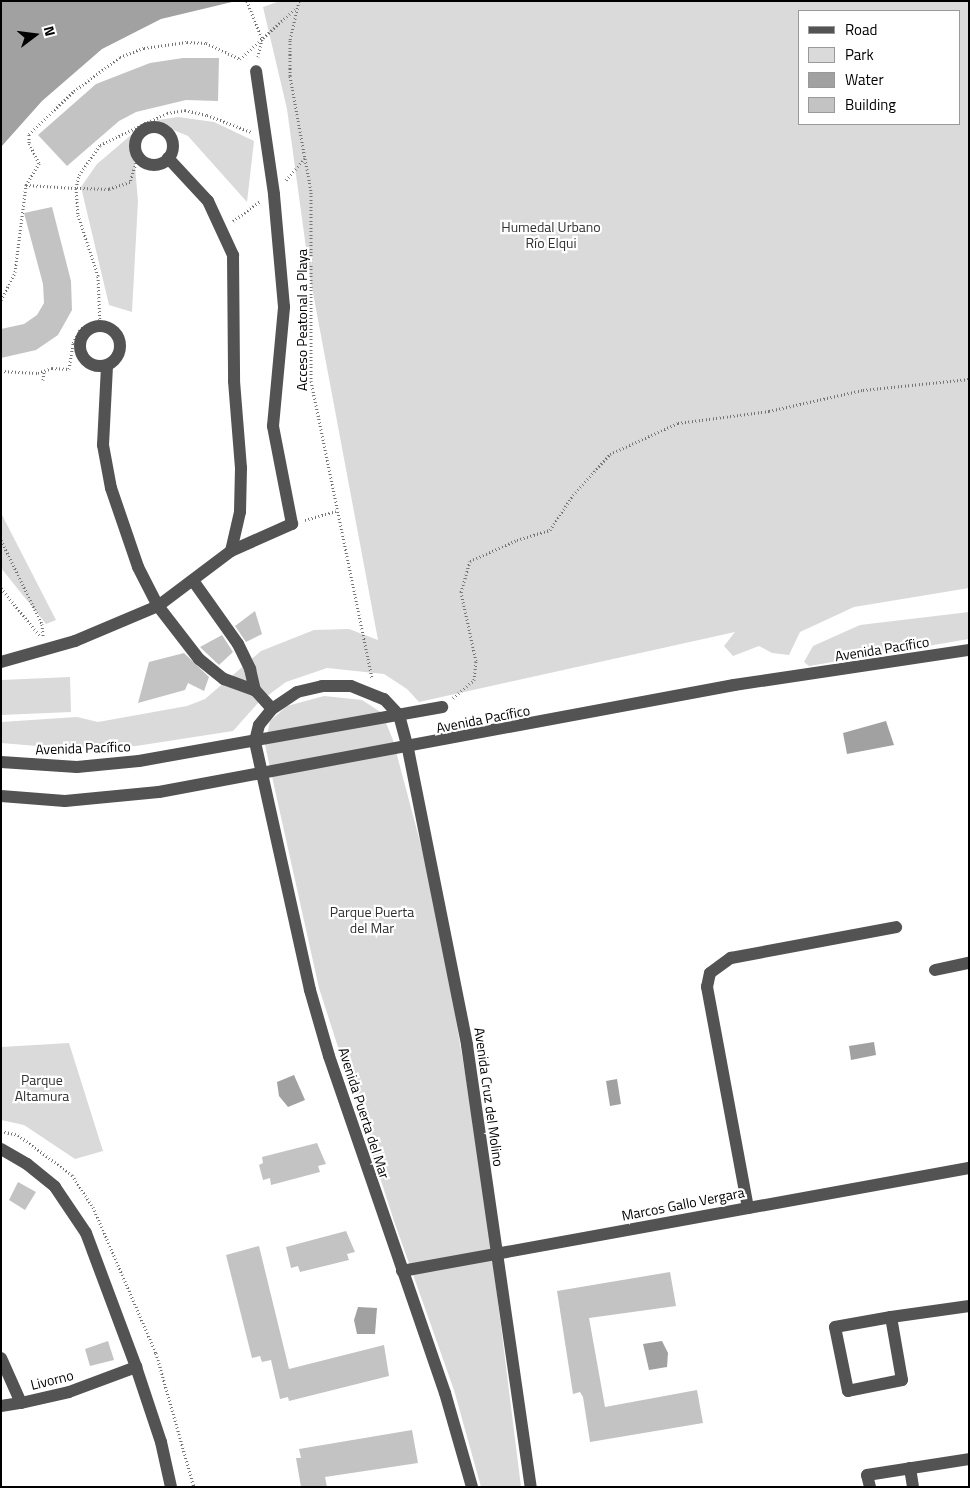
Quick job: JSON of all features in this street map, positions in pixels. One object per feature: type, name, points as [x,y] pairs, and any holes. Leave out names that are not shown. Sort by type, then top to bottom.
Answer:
[{"type":"street","points":[[1,662],[158,606],[194,582],[231,551],[292,524],[273,426],[284,307],[256,71]]},
{"type":"street","points":[[146,125],[159,128],[169,135],[172,147],[168,158],[154,165],[138,156],[138,135],[146,125]]},
{"type":"street","points":[[168,158],[208,201],[233,255],[234,381],[241,468],[240,512],[231,551]]},
{"type":"street","points":[[107,366],[87,362],[80,348],[86,332],[99,323],[112,330],[120,341],[119,354],[107,366],[103,446],[111,488],[129,544],[158,606],[185,644],[210,670],[255,690],[272,709]]},
{"type":"street","points":[[194,582],[246,658],[255,690]]},
{"type":"street","name":"Avenida Pacífico","points":[[1,796],[52,801],[110,799],[408,749],[734,685],[969,650]]},
{"type":"street","points":[[255,741],[259,725],[272,709],[297,692],[322,686],[351,686],[375,694],[399,715]]},
{"type":"street","name":"Avenida Pacífico","points":[[1,762],[108,765],[255,741],[442,707]]},
{"type":"street","name":"Avenida Cruz del Molino","points":[[399,715],[408,749],[459,1000],[530,1487]]},
{"type":"street","name":"Avenida Puerta del Mar","points":[[255,741],[310,990],[402,1272],[445,1393],[472,1487]]},
{"type":"street","points":[[748,1208],[707,986],[710,973],[731,958],[896,927]]},
{"type":"street","points":[[935,970],[969,963]]},
{"type":"street","points":[[1,1149],[42,1175],[77,1216],[136,1367],[161,1442],[171,1487]]},
{"type":"street","name":"Marcos Gallo Vergara","points":[[402,1272],[497,1253],[969,1168]]},
{"type":"street","points":[[891,1317],[902,1380],[848,1391],[835,1327],[891,1317],[969,1306]]},
{"type":"street","name":"Livorno","points":[[1,1358],[21,1403],[69,1392],[136,1367]]},
{"type":"street","points":[[1,1406],[21,1403]]},
{"type":"street","points":[[870,1487],[867,1475],[969,1459]]},
{"type":"street","points":[[910,1468],[914,1487]]},
{"type":"path","points":[[247,1],[262,39],[256,71]]},
{"type":"path","name":"Acceso Peatonal a Playa","points":[[299,1],[296,7],[290,40],[290,76],[311,192],[311,381],[336,511],[375,694]]},
{"type":"path","points":[[1,300],[15,272],[26,185],[39,163],[29,143],[29,134],[74,92],[120,57],[144,48],[187,42],[206,44],[240,59],[296,7]]},
{"type":"path","points":[[1,371],[69,369],[74,342],[81,328],[99,323],[98,276],[78,215],[76,188],[79,175],[100,145],[184,110],[265,137]]},
{"type":"path","points":[[26,185],[109,189],[130,182],[138,156]]},
{"type":"path","points":[[43,380],[44,371]]},
{"type":"path","points":[[442,707],[474,680],[476,661],[461,592],[470,561],[517,540],[550,530],[573,494],[610,454],[678,423],[769,411],[863,390],[969,379]]},
{"type":"path","points":[[292,524],[336,511]]},
{"type":"path","points":[[1,540],[42,624],[45,645]]},
{"type":"path","points":[[1,588],[45,645]]},
{"type":"green space","name":"Humedal Urbano Río Elqui","points":[[280,1],[969,1],[969,588],[854,607],[800,632],[789,655],[772,653],[759,646],[733,656],[724,646],[735,632],[419,702],[407,689],[384,674],[327,668],[286,682],[259,702],[233,731],[136,746],[61,748],[1,743],[1,722],[77,717],[98,722],[187,706],[205,699],[261,651],[314,630],[349,629],[378,640],[310,277],[287,109],[263,7]]},
{"type":"green space","points":[[178,117],[214,122],[254,141],[247,202],[188,136],[166,127],[147,133],[136,143],[134,155],[138,201],[132,312],[109,305],[81,187],[97,164],[137,130],[158,120]]},
{"type":"green space","points":[[1,513],[56,620],[46,624],[1,568]]},
{"type":"green space","points":[[969,612],[969,639],[809,666],[804,662],[813,646],[860,625]]},
{"type":"green space","points":[[70,677],[71,712],[1,715],[1,680]]},
{"type":"green space","name":"Parque Puerta del Mar","points":[[324,696],[362,700],[382,713],[393,740],[436,902],[482,1174],[521,1487],[481,1487],[454,1390],[394,1221],[319,988],[265,745],[270,721],[287,706]]},
{"type":"green space","name":"Parque Altamura","points":[[69,1043],[103,1151],[75,1159],[24,1125],[1,1120],[1,1047]]},
{"type":"water","points":[[1,1],[232,2],[161,19],[102,49],[42,101],[1,147]]},
{"type":"water","points":[[886,721],[894,745],[847,754],[843,733]]},
{"type":"water","points":[[874,1042],[876,1055],[851,1060],[849,1046]]},
{"type":"water","points":[[294,1075],[305,1100],[288,1107],[279,1096],[277,1082]]},
{"type":"water","points":[[617,1079],[621,1104],[610,1106],[606,1081]]},
{"type":"water","points":[[358,1307],[377,1308],[375,1334],[357,1334],[354,1320]]},
{"type":"water","points":[[662,1341],[668,1353],[667,1367],[649,1370],[643,1344]]},
{"type":"building","points":[[183,58],[219,58],[218,101],[186,100],[136,112],[119,121],[67,166],[38,135],[96,84],[150,63]]},
{"type":"building","points":[[52,207],[71,281],[72,310],[58,335],[36,350],[1,358],[1,329],[24,324],[37,315],[44,303],[43,284],[24,213]]},
{"type":"building","points":[[255,611],[262,634],[246,642],[235,626]]},
{"type":"building","points":[[222,635],[233,652],[219,665],[200,647]]},
{"type":"building","points":[[184,653],[209,677],[204,691],[188,683],[185,690],[138,703],[149,662]]},
{"type":"building","points":[[317,1143],[326,1164],[318,1166],[320,1172],[271,1185],[270,1178],[263,1180],[259,1165],[263,1163],[262,1157]]},
{"type":"building","points":[[18,1182],[36,1192],[25,1210],[9,1200]]},
{"type":"building","points":[[346,1231],[355,1252],[347,1254],[349,1260],[300,1272],[298,1266],[291,1268],[286,1247]]},
{"type":"building","points":[[259,1246],[289,1369],[384,1345],[389,1376],[289,1401],[288,1397],[280,1399],[271,1360],[262,1362],[260,1356],[252,1358],[226,1255]]},
{"type":"building","points":[[670,1272],[676,1306],[589,1318],[605,1407],[697,1390],[703,1423],[590,1442],[583,1397],[580,1392],[573,1394],[557,1291]]},
{"type":"building","points":[[108,1341],[114,1360],[90,1366],[85,1349]]},
{"type":"building","points":[[412,1430],[418,1463],[325,1477],[327,1487],[301,1487],[296,1458],[301,1458],[299,1449]]}]
